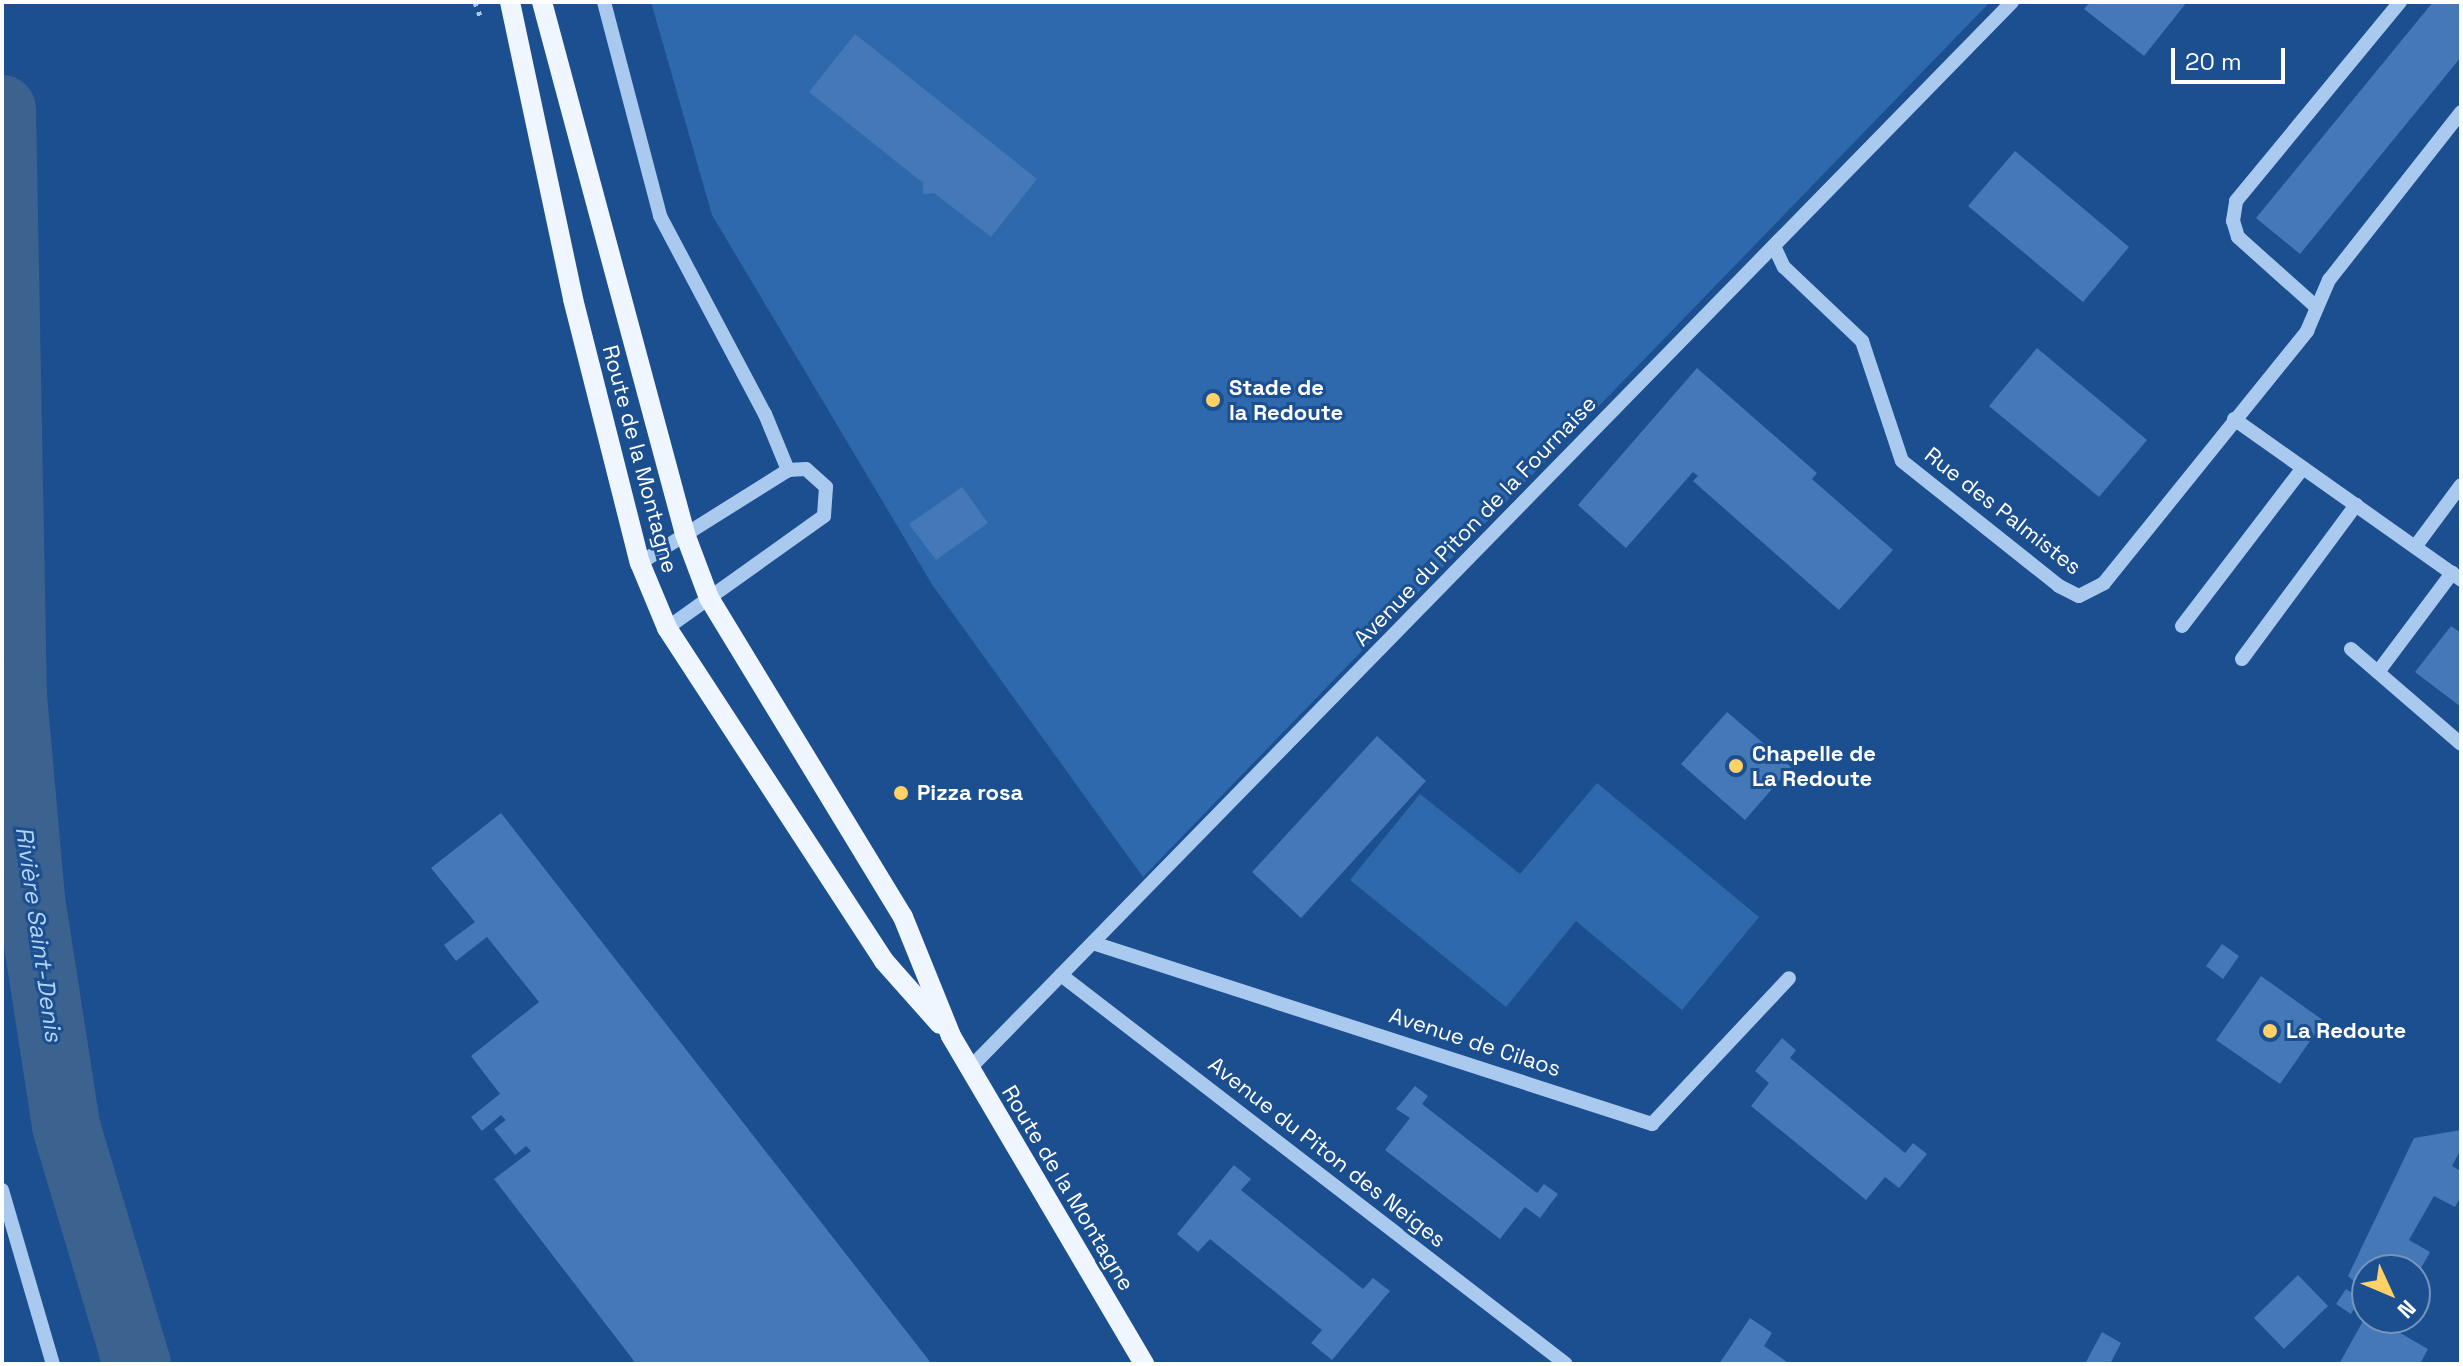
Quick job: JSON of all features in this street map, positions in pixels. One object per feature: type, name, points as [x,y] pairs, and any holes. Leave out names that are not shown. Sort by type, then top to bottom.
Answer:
[{"type":"main road","name":"Route de la Montagne","points":[[510,2],[573,299],[640,563],[667,628],[884,961],[951,1036]]},
{"type":"main road","name":"Route de la Montagne","points":[[542,2],[685,534],[709,598],[903,917],[951,1036],[1144,1364]]},
{"type":"street","points":[[604,2],[660,216],[765,414],[788,470]]},
{"type":"street","name":"Avenue du Piton de la Fournaise","points":[[969,1069],[2012,2]]},
{"type":"street","points":[[2400,2],[2236,201],[2233,221],[2238,237],[2314,305],[2461,112]]},
{"type":"street","name":"Rue des Palmistes","points":[[1774,246],[1784,267],[1862,341],[1902,461],[2059,586],[2079,596],[2104,583],[2307,331],[2314,305]]},
{"type":"street","points":[[2234,419],[2457,576],[2378,672]]},
{"type":"street","points":[[2182,626],[2303,468]]},
{"type":"street","points":[[640,563],[788,470],[816,474],[829,500],[824,516],[667,628]]},
{"type":"street","points":[[2415,547],[2461,485]]},
{"type":"street","points":[[2242,659],[2356,505]]},
{"type":"street","points":[[2351,649],[2461,744]]},
{"type":"street","name":"Avenue de Cilaos","points":[[1093,943],[1652,1124],[1789,978]]},
{"type":"street","name":"Avenue du Piton des Neiges","points":[[1061,975],[1566,1364]]},
{"type":"street","points":[[2,1190],[53,1364]]},
{"type":"shaded area","name":"Stade de la Redoute","points":[[651,2],[1990,2],[1143,877],[933,586],[712,215]]},
{"type":"shaded area","points":[[1597,783],[1759,917],[1682,1010],[1576,921],[1506,1007],[1350,880],[1420,794],[1520,874]]},
{"type":"building","points":[[2090,2],[2187,2],[2144,56],[2084,9]]},
{"type":"building","points":[[2433,2],[2461,2],[2461,57],[2300,254],[2256,218]]},
{"type":"building","points":[[855,34],[1037,179],[991,237],[934,193],[923,194],[923,183],[809,92]]},
{"type":"building","points":[[2015,151],[2129,247],[2083,302],[1968,206]]},
{"type":"building","points":[[2037,348],[2147,440],[2099,497],[1989,406]]},
{"type":"building","points":[[1697,368],[1817,473],[1812,479],[1893,550],[1839,610],[1693,481],[1698,476],[1693,472],[1626,548],[1578,505]]},
{"type":"building","points":[[962,487],[988,523],[936,560],[909,524]]},
{"type":"building","points":[[2451,626],[2461,633],[2461,707],[2415,672]]},
{"type":"building","name":"Chapelle de La Redoute","points":[[1727,712],[1791,767],[1745,820],[1681,764]]},
{"type":"building","points":[[1377,736],[1426,781],[1301,918],[1252,872]]},
{"type":"building","points":[[501,813],[931,1364],[630,1364],[634,1361],[494,1179],[531,1151],[526,1146],[515,1155],[494,1129],[506,1120],[501,1115],[482,1131],[471,1117],[500,1094],[471,1056],[539,1002],[487,937],[456,961],[444,945],[475,922],[431,868]]},
{"type":"building","points":[[2222,944],[2239,956],[2223,979],[2206,966]]},
{"type":"building","name":"La Redoute","points":[[2261,976],[2324,1021],[2280,1084],[2216,1040]]},
{"type":"building","points":[[1782,1038],[1796,1050],[1790,1058],[1905,1153],[1913,1143],[1927,1154],[1899,1188],[1885,1177],[1866,1200],[1751,1106],[1769,1083],[1755,1071]]},
{"type":"building","points":[[1415,1086],[1428,1096],[1422,1104],[1537,1193],[1544,1184],[1558,1194],[1540,1218],[1525,1207],[1500,1239],[1385,1150],[1410,1118],[1396,1109]]},
{"type":"building","points":[[2461,1130],[2461,1149],[2452,1166],[2461,1171],[2461,1196],[2455,1207],[2434,1196],[2409,1240],[2429,1254],[2359,1254],[2414,1138]]},
{"type":"building","points":[[1234,1165],[1251,1179],[1241,1190],[1363,1289],[1373,1278],[1390,1291],[1332,1360],[1311,1343],[1322,1330],[1210,1239],[1198,1252],[1177,1234]]},
{"type":"building","points":[[2298,1275],[2328,1306],[2284,1349],[2254,1318]]},
{"type":"building","points":[[2346,1289],[2351,1292],[2351,1314],[2336,1304]]},
{"type":"building","points":[[1750,1318],[1772,1333],[1764,1346],[1790,1364],[1719,1364]]},
{"type":"building","points":[[2102,1332],[2121,1343],[2110,1364],[2085,1364]]},
{"type":"building","points":[[2356,1334],[2402,1334],[2428,1349],[2420,1364],[2339,1364]]},
{"type":"waterway","name":"Rivière Saint-Denis","points":[[2,109],[13,696],[31,899],[66,1126],[137,1364]]},
{"type":"place","name":"Stade de la Redoute","points":[[1213,400]]},
{"type":"place","name":"Chapelle de La Redoute","points":[[1736,766]]},
{"type":"place","name":"Pizza rosa","points":[[901,793]]},
{"type":"place","name":"La Redoute","points":[[2270,1031]]}]
